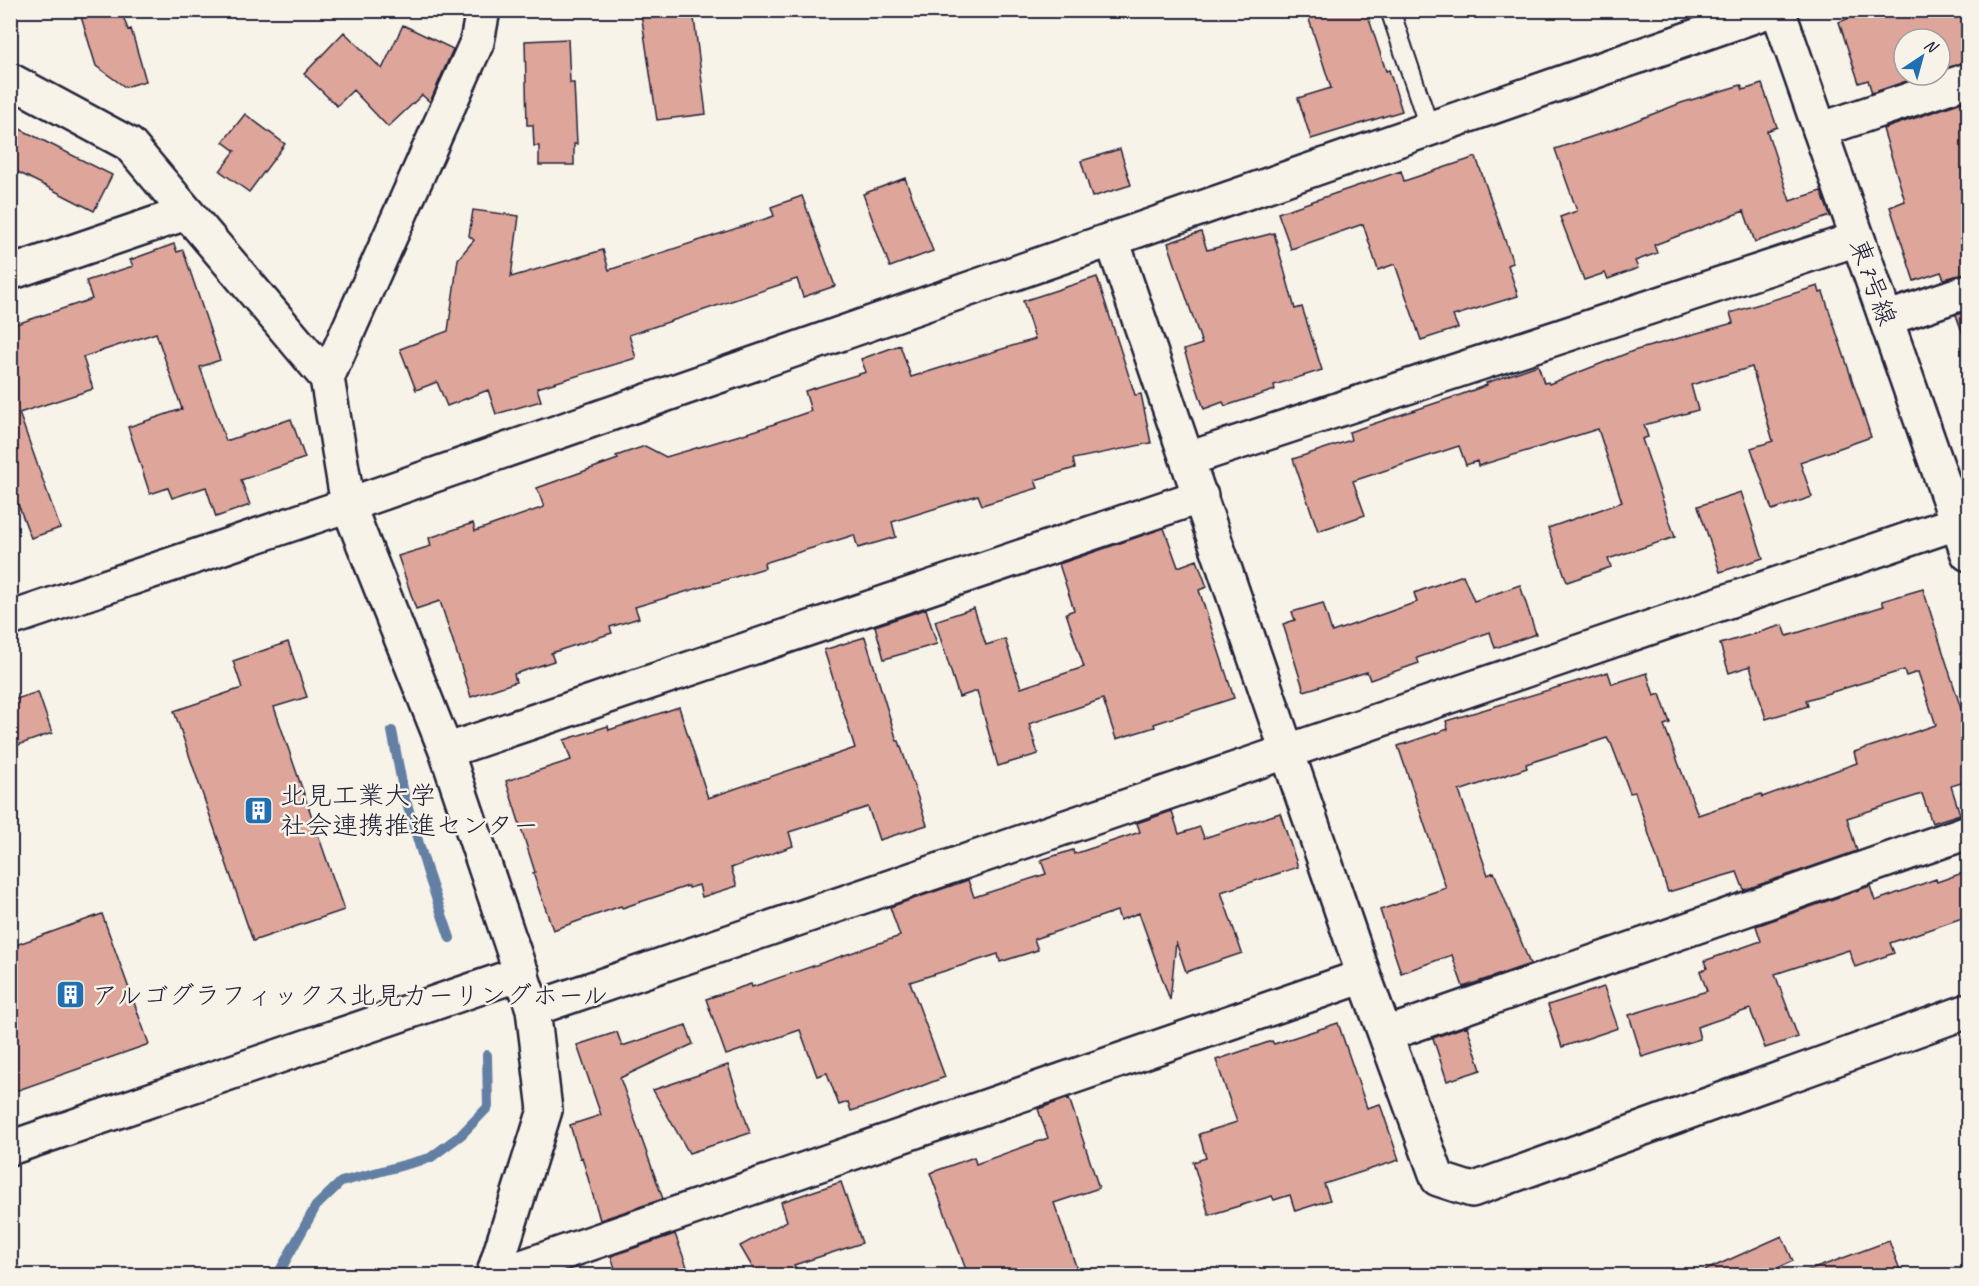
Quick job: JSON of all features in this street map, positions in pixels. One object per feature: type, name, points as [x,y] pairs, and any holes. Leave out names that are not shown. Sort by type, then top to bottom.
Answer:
[{"type":"street","points":[[327,378],[477,42],[483,10]]},
{"type":"street","points":[[10,619],[348,505],[1771,10]]},
{"type":"street","name":"東7号線","points":[[1778,10],[1857,239],[1963,521],[1968,554]]},
{"type":"street","points":[[10,80],[129,144],[327,378],[348,505],[446,751],[533,1009],[545,1110],[495,1275]]},
{"type":"street","points":[[1820,130],[1968,80]]},
{"type":"street","points":[[10,273],[186,213]]},
{"type":"street","points":[[1188,459],[1857,239]]},
{"type":"street","points":[[1112,240],[1364,976],[1438,1179],[1472,1190],[1968,1011]]},
{"type":"street","points":[[1886,319],[1968,291]]},
{"type":"street","points":[[446,751],[1200,496]]},
{"type":"street","points":[[533,1009],[1963,521]]},
{"type":"street","points":[[1387,1034],[1968,832]]},
{"type":"street","points":[[10,1148],[522,974]]},
{"type":"street","points":[[495,1275],[1364,976]]},
{"type":"lane","points":[[1390,10],[1430,130]]},
{"type":"building","points":[[79,10],[121,10],[128,30],[131,29],[146,81],[125,87],[96,66]]},
{"type":"building","points":[[657,10],[693,10],[706,114],[657,120],[641,13]]},
{"type":"building","points":[[1306,10],[1366,10],[1402,111],[1311,139],[1298,98],[1331,88]]},
{"type":"building","points":[[1871,10],[1968,10],[1968,62],[1952,67],[1952,27],[1892,27],[1892,86],[1872,93],[1868,80],[1859,83],[1839,22]]},
{"type":"building","points":[[403,25],[453,49],[430,102],[422,95],[388,127],[353,90],[337,106],[304,74],[344,32],[382,69]]},
{"type":"building","points":[[568,39],[570,83],[574,83],[577,144],[574,144],[574,165],[539,165],[539,146],[534,146],[533,125],[527,125],[525,41]]},
{"type":"building","points":[[1762,84],[1777,127],[1767,131],[1790,201],[1821,191],[1830,216],[1755,242],[1744,211],[1654,245],[1657,253],[1635,261],[1638,268],[1608,279],[1605,273],[1584,280],[1560,217],[1577,211],[1555,149],[1681,103],[1741,85],[1743,90]]},
{"type":"building","points":[[1968,100],[1968,273],[1944,279],[1941,272],[1914,281],[1890,207],[1905,201],[1883,129]]},
{"type":"building","points":[[245,114],[285,144],[249,192],[220,171],[235,151],[223,142]]},
{"type":"building","points":[[10,124],[112,175],[94,211],[10,168]]},
{"type":"building","points":[[1120,149],[1131,185],[1092,197],[1081,161]]},
{"type":"building","points":[[1476,157],[1513,263],[1508,265],[1518,296],[1453,316],[1458,328],[1421,340],[1395,264],[1378,270],[1363,224],[1291,249],[1278,213],[1401,171],[1404,181]]},
{"type":"building","points":[[905,178],[933,251],[890,267],[863,194]]},
{"type":"building","points":[[802,196],[835,286],[803,297],[797,279],[629,335],[636,358],[537,388],[541,401],[496,414],[488,390],[447,406],[437,382],[416,390],[400,349],[448,331],[458,259],[474,240],[469,236],[473,210],[519,216],[511,277],[603,250],[609,270],[774,216],[771,207]]},
{"type":"building","points":[[1201,232],[1207,250],[1274,233],[1295,309],[1302,307],[1322,370],[1274,385],[1275,390],[1225,406],[1223,402],[1204,409],[1184,350],[1202,344],[1168,243]]},
{"type":"building","points":[[174,244],[177,252],[183,250],[220,360],[200,367],[226,441],[291,419],[305,458],[241,480],[250,505],[216,517],[206,487],[172,498],[168,488],[150,494],[128,427],[182,409],[156,333],[83,357],[93,389],[19,413],[60,528],[31,538],[18,504],[10,507],[10,326],[92,299],[86,281],[133,266],[130,260]]},
{"type":"building","points":[[1097,277],[1135,395],[1141,394],[1151,443],[1073,459],[1075,468],[1035,480],[1038,488],[982,505],[978,495],[892,522],[896,537],[858,548],[854,535],[764,563],[765,568],[635,607],[639,618],[610,627],[612,633],[551,653],[554,661],[514,674],[516,682],[471,697],[440,601],[416,609],[398,556],[431,546],[429,538],[473,523],[475,531],[544,507],[537,488],[618,459],[616,456],[645,446],[666,457],[811,411],[805,391],[866,372],[861,359],[900,345],[911,377],[1035,339],[1023,301]]},
{"type":"building","points":[[1818,286],[1820,293],[1823,292],[1871,437],[1800,462],[1812,497],[1772,510],[1751,448],[1773,441],[1752,367],[1691,385],[1698,410],[1644,425],[1648,437],[1642,439],[1675,537],[1608,559],[1611,567],[1567,582],[1548,528],[1622,502],[1598,429],[1478,466],[1477,461],[1466,465],[1459,446],[1353,481],[1365,515],[1318,531],[1293,459],[1351,440],[1349,432],[1460,395],[1487,385],[1486,383],[1538,365],[1544,383],[1549,384],[1633,351],[1733,323],[1730,313]]},
{"type":"building","points":[[1968,311],[1968,336],[1964,337],[1956,315]]},
{"type":"building","points":[[1741,492],[1763,558],[1720,572],[1698,506]]},
{"type":"building","points":[[1164,528],[1178,567],[1197,560],[1207,587],[1199,590],[1234,698],[1116,739],[1103,699],[1029,724],[1038,754],[998,766],[977,691],[959,697],[935,621],[974,608],[986,645],[1005,639],[1021,688],[1084,667],[1066,613],[1074,610],[1059,564]]},
{"type":"building","points":[[1463,575],[1474,601],[1520,585],[1536,634],[1495,648],[1490,632],[1417,658],[1419,663],[1370,680],[1367,672],[1304,691],[1283,624],[1295,620],[1292,612],[1323,603],[1332,632],[1417,602],[1414,593]]},
{"type":"building","points":[[1923,589],[1963,715],[1968,714],[1968,781],[1951,786],[1960,814],[1932,823],[1922,794],[1847,818],[1857,851],[1744,890],[1737,872],[1668,892],[1635,792],[1630,793],[1607,738],[1526,764],[1527,768],[1459,791],[1488,875],[1494,872],[1530,964],[1463,987],[1452,955],[1401,973],[1380,910],[1446,888],[1398,746],[1448,729],[1446,721],[1608,672],[1612,684],[1647,673],[1654,696],[1660,694],[1670,723],[1664,725],[1698,815],[1761,794],[1762,797],[1857,763],[1854,752],[1936,725],[1918,672],[1906,676],[1904,670],[1806,700],[1808,706],[1766,719],[1750,666],[1729,673],[1720,644],[1783,625],[1787,636],[1884,606],[1882,601]]},
{"type":"building","points":[[926,609],[937,644],[884,659],[875,626]]},
{"type":"building","points":[[865,637],[897,741],[899,741],[927,825],[879,840],[868,807],[789,832],[793,846],[731,868],[737,886],[702,897],[699,885],[689,888],[688,886],[553,930],[533,873],[535,872],[506,781],[571,760],[564,740],[608,726],[609,730],[679,707],[708,798],[855,748],[824,650]]},
{"type":"building","name":"北見工業大学 社会連携推進センター","points":[[288,642],[307,697],[274,707],[344,910],[253,941],[174,711],[242,688],[233,661]]},
{"type":"building","points":[[38,692],[52,733],[10,748],[10,701]]},
{"type":"building","points":[[1172,811],[1179,834],[1200,827],[1204,838],[1280,813],[1298,867],[1221,892],[1242,953],[1186,972],[1176,942],[1170,1000],[1139,913],[1120,920],[1117,911],[1034,939],[1038,950],[1000,962],[998,954],[910,982],[945,1077],[883,1101],[851,1111],[848,1102],[839,1105],[827,1073],[817,1076],[800,1030],[726,1055],[706,999],[751,984],[752,987],[900,936],[890,907],[968,880],[974,897],[1046,874],[1041,860],[1073,850],[1074,854],[1140,832],[1137,823]]},
{"type":"building","points":[[1968,871],[1968,916],[1890,943],[1894,953],[1855,967],[1849,950],[1775,974],[1798,1037],[1765,1048],[1750,1009],[1697,1027],[1700,1039],[1642,1057],[1629,1015],[1707,991],[1700,971],[1707,968],[1704,961],[1761,941],[1756,926],[1870,886],[1875,901],[1936,879],[1937,882]]},
{"type":"building","name":"アルゴグラフィックス北見カーリングホール","points":[[102,914],[149,1044],[10,1093],[10,947]]},
{"type":"building","points":[[1604,987],[1618,1028],[1562,1047],[1548,1005]]},
{"type":"building","points":[[1338,1023],[1367,1108],[1380,1104],[1399,1160],[1324,1184],[1330,1200],[1295,1211],[1290,1195],[1274,1200],[1272,1196],[1209,1215],[1193,1162],[1206,1158],[1199,1134],[1237,1122],[1216,1060],[1272,1041],[1274,1044]]},
{"type":"building","points":[[686,1025],[693,1044],[620,1078],[663,1199],[600,1220],[582,1157],[580,1158],[570,1125],[601,1115],[577,1045],[617,1032],[622,1046]]},
{"type":"building","points":[[1467,1026],[1481,1070],[1447,1081],[1433,1038]]},
{"type":"building","points":[[728,1065],[750,1133],[689,1153],[653,1090]]},
{"type":"building","points":[[1069,1098],[1099,1188],[1054,1203],[1079,1275],[968,1275],[930,1173],[974,1157],[976,1164],[1048,1138],[1038,1109]]},
{"type":"building","points":[[841,1182],[862,1243],[794,1265],[800,1275],[757,1275],[740,1246],[787,1221],[781,1202]]},
{"type":"building","points":[[675,1234],[690,1275],[617,1275],[611,1256]]},
{"type":"building","points":[[1782,1236],[1793,1261],[1763,1275],[1695,1275]]},
{"type":"building","points":[[1889,1241],[1902,1275],[1805,1275],[1805,1272]]},
{"type":"waterway","points":[[392,731],[404,794],[450,938]]},
{"type":"waterway","points":[[277,1276],[316,1206],[341,1182],[430,1158],[461,1135],[488,1107],[487,1055]]},
{"type":"place","name":"北見工業大学 社会連携推進センター","points":[[259,810]]},
{"type":"place","name":"アルゴグラフィックス北見カーリングホール","points":[[71,995]]}]
